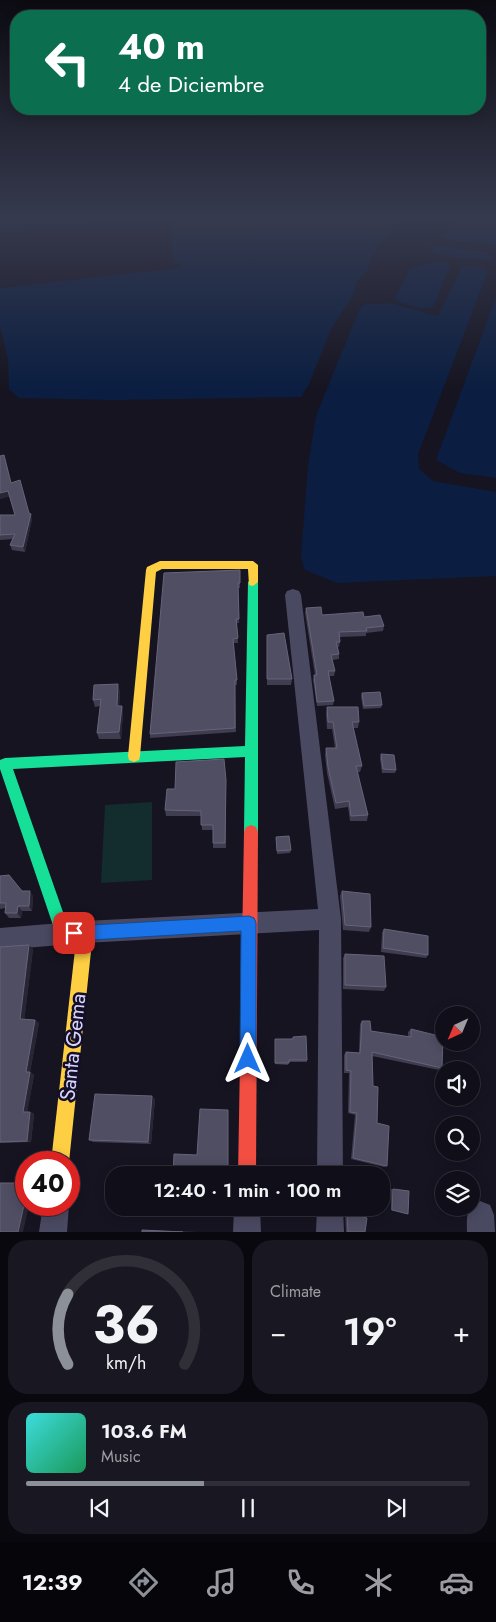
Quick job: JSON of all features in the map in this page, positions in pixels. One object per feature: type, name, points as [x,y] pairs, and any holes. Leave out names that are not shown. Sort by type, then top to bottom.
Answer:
[{"type":"street","points":[[134,756],[151,570],[160,565],[253,565],[253,751],[249,923],[247,1166]]},
{"type":"street","points":[[293,595],[330,919],[330,1166]]},
{"type":"street","points":[[63,935],[5,764],[253,751]]},
{"type":"street","points":[[0,939],[85,932],[330,919]]},
{"type":"street","name":"Santa Gema","points":[[61,1151],[85,932]]},
{"type":"street","points":[[53,1232],[55,1216]]},
{"type":"street","points":[[247,1216],[247,1232]]},
{"type":"street","points":[[330,1216],[330,1232]]},
{"type":"green space","points":[[152,802],[152,880],[101,883],[105,805]]},
{"type":"water","points":[[121,274],[364,274],[356,284],[355,292],[331,329],[309,384],[301,397],[114,400],[19,398],[9,389],[8,360],[0,326],[0,288]]},
{"type":"water","points":[[407,274],[446,274],[434,306],[430,308],[420,308],[396,301],[395,297]]},
{"type":"water","points":[[458,274],[487,274],[418,454],[419,469],[433,481],[496,492],[496,576],[337,583],[305,570],[301,557],[308,466],[316,416],[359,310],[365,304],[389,303],[438,316]]},
{"type":"water","points":[[496,297],[496,478],[460,473],[436,460]]},
{"type":"building","points":[[4,455],[11,483],[20,480],[29,513],[31,514],[23,547],[10,545],[15,534],[0,535],[0,515],[15,515],[8,491],[0,493],[0,456]]},
{"type":"building","points":[[240,570],[240,583],[238,583],[239,619],[236,619],[238,638],[233,639],[237,680],[235,680],[235,728],[150,734],[164,573]]},
{"type":"building","points":[[321,607],[322,615],[363,612],[364,617],[380,615],[384,626],[366,628],[367,631],[339,632],[340,642],[336,642],[339,654],[331,655],[335,671],[328,671],[334,701],[317,702],[314,675],[317,675],[306,608]]},
{"type":"building","points":[[284,633],[292,679],[267,679],[267,635]]},
{"type":"building","points":[[118,684],[117,706],[122,706],[119,732],[97,733],[101,699],[93,700],[94,685]]},
{"type":"building","points":[[380,692],[382,705],[364,706],[362,693]]},
{"type":"building","points":[[327,707],[358,707],[359,722],[352,722],[362,766],[356,766],[368,815],[351,816],[349,801],[336,803],[326,748],[337,748],[333,722],[328,722]]},
{"type":"building","points":[[381,754],[394,755],[396,770],[383,769]]},
{"type":"building","points":[[224,759],[226,780],[225,843],[213,843],[213,825],[201,825],[201,811],[165,810],[167,789],[175,789],[176,762]]},
{"type":"building","points":[[289,836],[291,850],[277,851],[276,837]]},
{"type":"building","points":[[9,875],[22,891],[30,891],[29,906],[18,906],[17,913],[5,913],[6,903],[0,903],[0,876]]},
{"type":"building","points":[[342,891],[370,894],[371,927],[345,925]]},
{"type":"building","points":[[384,929],[428,936],[428,955],[383,948]]},
{"type":"building","points":[[29,945],[20,1019],[35,1020],[26,1072],[30,1072],[23,1112],[30,1112],[27,1141],[0,1142],[0,947]]},
{"type":"building","points":[[345,954],[384,956],[386,987],[345,985]]},
{"type":"building","points":[[362,1021],[370,1021],[371,1031],[411,1037],[411,1029],[435,1035],[435,1051],[443,1051],[442,1061],[435,1061],[435,1066],[372,1052],[373,1086],[378,1087],[377,1123],[389,1126],[387,1166],[353,1158],[357,1113],[350,1112],[351,1071],[346,1070],[346,1052],[360,1053]]},
{"type":"building","points":[[306,1036],[307,1060],[289,1060],[289,1063],[275,1063],[275,1039],[293,1039],[293,1037]]},
{"type":"building","points":[[95,1094],[152,1096],[148,1142],[89,1140]]},
{"type":"building","points":[[200,1109],[228,1110],[228,1166],[173,1166],[174,1154],[197,1155]]},
{"type":"building","points":[[0,1183],[15,1183],[15,1216],[22,1216],[18,1232],[0,1232]]},
{"type":"building","points":[[393,1189],[409,1191],[408,1214],[392,1210]]},
{"type":"building","points":[[347,1216],[367,1218],[365,1232],[348,1232]]},
{"type":"building","points":[[142,1230],[183,1232],[142,1232]]},
{"type":"traffic: fast","points":[[251,832],[253,582]]},
{"type":"traffic: fast","points":[[63,935],[5,764],[253,751]]},
{"type":"traffic: slow","points":[[134,756],[151,570],[160,565],[253,565],[253,582]]},
{"type":"traffic: slow","points":[[61,1151],[85,932]]},
{"type":"traffic: jam","points":[[247,1166],[251,832]]},
{"type":"route","points":[[74,933],[249,923],[248,1059]]}]
